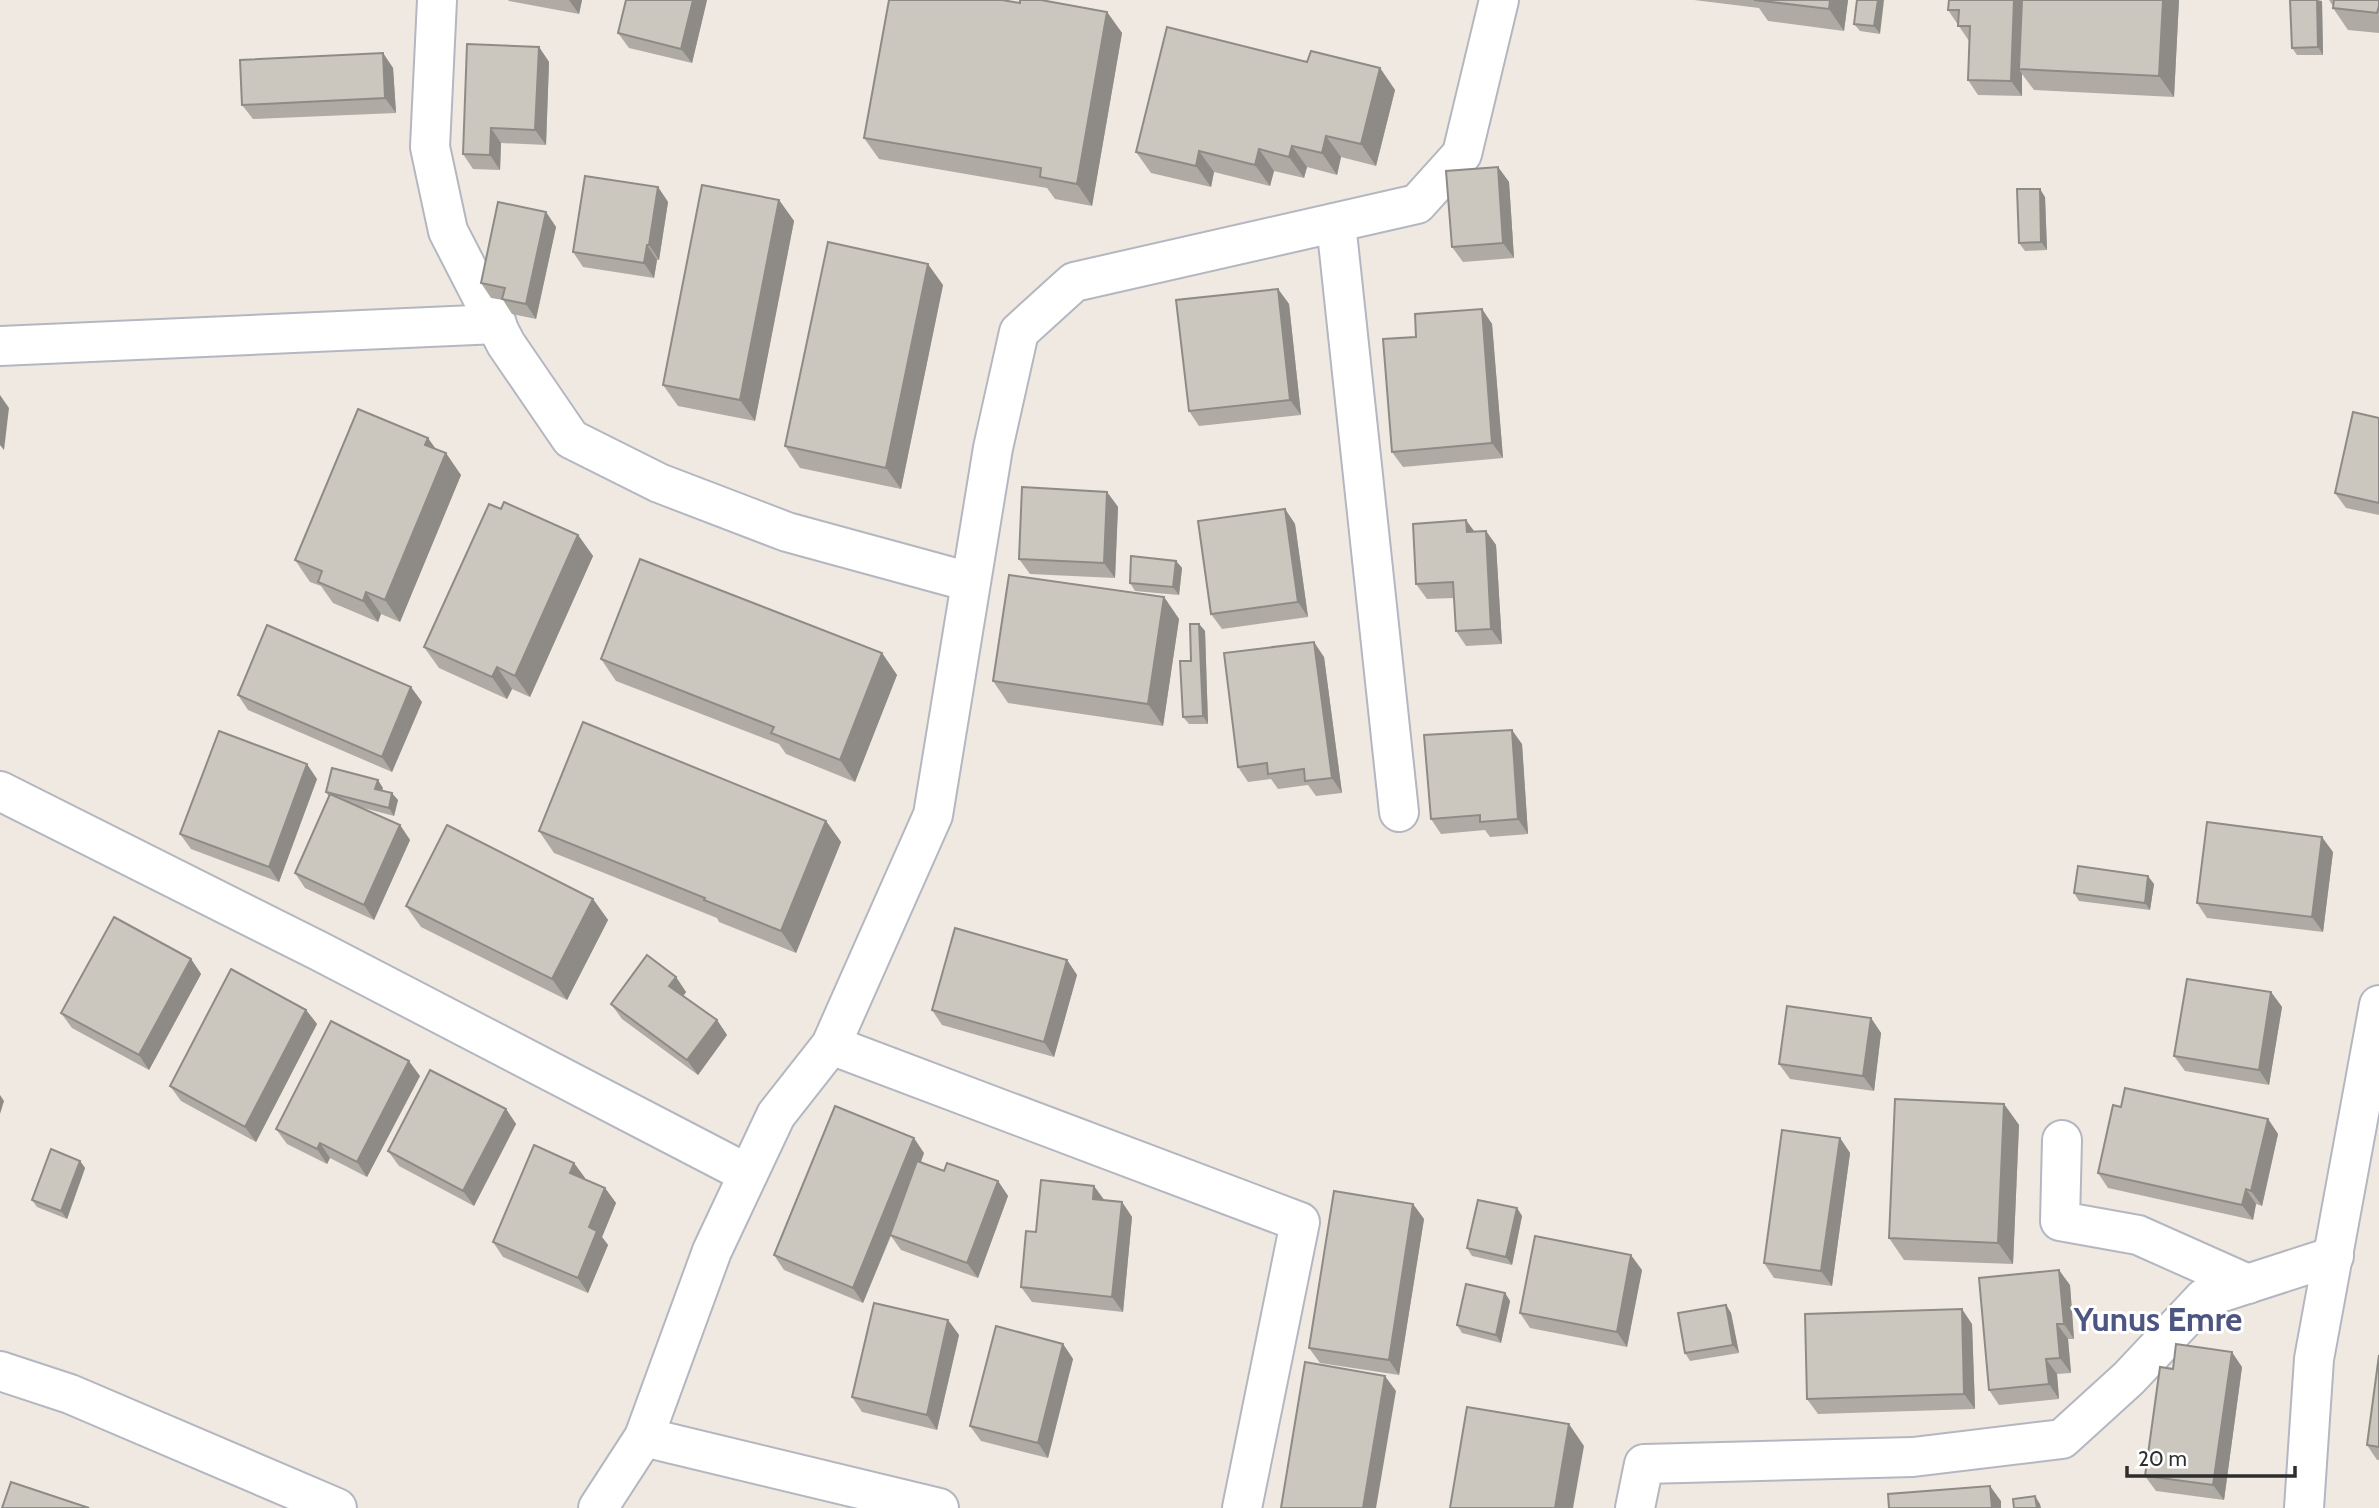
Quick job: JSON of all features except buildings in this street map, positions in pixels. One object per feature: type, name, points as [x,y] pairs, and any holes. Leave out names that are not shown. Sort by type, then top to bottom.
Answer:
[{"type":"street","points":[[437,0],[430,147],[448,231],[506,344],[571,439],[659,483],[787,532],[970,582]]},
{"type":"street","points":[[598,1508],[644,1437],[712,1251],[776,1115],[831,1045],[933,815],[993,448],[1019,332],[1074,282],[1417,204],[1462,154],[1499,0]]},
{"type":"street","points":[[1336,223],[1399,812]]},
{"type":"street","points":[[0,346],[497,324]]},
{"type":"street","points":[[0,791],[319,951],[748,1174]]},
{"type":"street","points":[[2304,1508],[2314,1359],[2334,1256],[2364,1176],[2379,1004]]},
{"type":"street","points":[[831,1045],[1300,1222],[1242,1508]]},
{"type":"street","points":[[2062,1140],[2060,1221],[2138,1235],[2248,1284]]},
{"type":"street","points":[[1635,1508],[1644,1464],[1913,1457],[2062,1438],[2129,1378],[2204,1298],[2334,1256]]},
{"type":"street","points":[[0,1371],[70,1394],[337,1508]]},
{"type":"street","points":[[644,1437],[939,1508]]},
{"type":"district","name":"Yunus Emre","points":[[2158,1319]]}]
